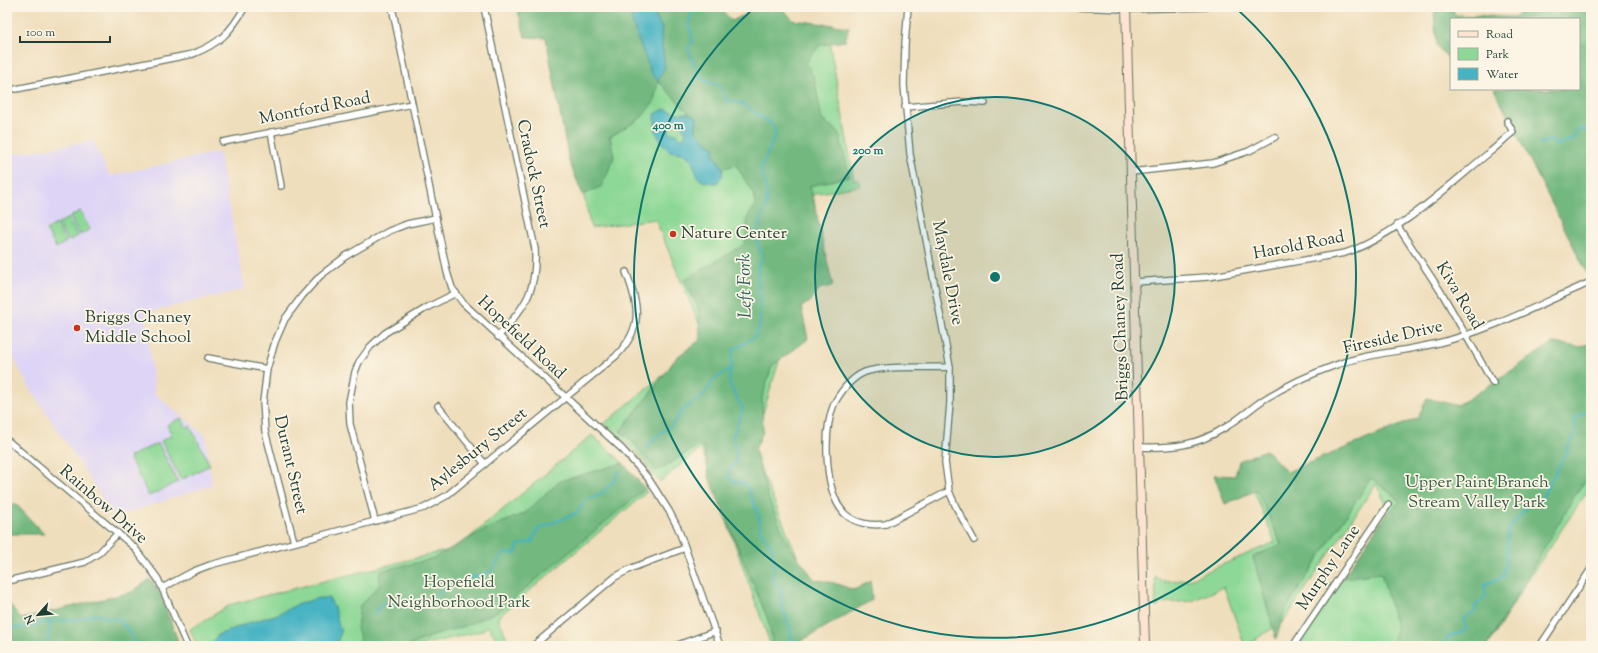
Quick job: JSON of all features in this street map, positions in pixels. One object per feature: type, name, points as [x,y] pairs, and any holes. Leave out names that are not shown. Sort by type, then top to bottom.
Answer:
[{"type":"main road","name":"Briggs Chaney Road","points":[[1126,8],[1145,646]]},
{"type":"street","points":[[16,89],[193,54],[221,39],[235,25],[245,7]]},
{"type":"street","name":"Hopefield Road","points":[[392,7],[447,272],[452,288],[462,303],[622,449],[648,478],[669,511],[685,548],[716,631],[720,646]]},
{"type":"street","name":"Cradock Street","points":[[484,7],[535,249],[534,279],[528,296],[521,309],[498,337]]},
{"type":"street","name":"Maydale Drive","points":[[908,7],[905,44],[905,107],[910,154],[950,367],[950,403],[945,462],[949,491],[974,540]]},
{"type":"street","points":[[1073,7],[1206,7]]},
{"type":"street","points":[[905,107],[962,102],[984,103]]},
{"type":"street","name":"Montford Road","points":[[223,142],[412,104]]},
{"type":"street","name":"Harold Road","points":[[1135,282],[1208,277],[1345,253],[1361,248],[1435,198],[1513,132],[1507,121]]},
{"type":"street","points":[[270,132],[281,186]]},
{"type":"street","points":[[1131,172],[1213,162],[1250,151],[1275,137]]},
{"type":"street","name":"Durant Street","points":[[294,542],[265,431],[263,402],[267,369],[285,319],[302,296],[320,276],[346,256],[390,231],[407,224],[436,218]]},
{"type":"street","name":"Kiva Road","points":[[1397,225],[1444,295],[1493,382]]},
{"type":"street","name":"Aylesbury Street","points":[[162,588],[194,571],[210,565],[424,508],[436,503],[616,356],[626,346],[636,321],[637,307],[626,272]]},
{"type":"street","name":"Fireside Drive","points":[[1140,447],[1180,446],[1205,439],[1227,427],[1263,400],[1296,382],[1337,365],[1374,354],[1433,344],[1466,335],[1591,282]]},
{"type":"street","points":[[375,521],[350,424],[349,402],[355,372],[370,347],[385,333],[428,307],[456,293]]},
{"type":"street","points":[[208,358],[267,369]]},
{"type":"street","points":[[949,491],[886,524],[877,525],[861,523],[844,513],[837,503],[829,478],[826,452],[828,430],[834,405],[845,387],[855,378],[866,372],[878,369],[950,367]]},
{"type":"street","points":[[438,406],[485,464]]},
{"type":"street","name":"Rainbow Drive","points":[[7,440],[134,547],[158,579],[187,646]]},
{"type":"street","name":"Murphy Lane","points":[[1293,646],[1388,506]]},
{"type":"street","points":[[8,581],[85,562],[99,553],[118,533]]},
{"type":"street","points":[[533,646],[616,577],[632,568],[685,548]]},
{"type":"street","points":[[1540,646],[1591,569]]},
{"type":"street","points":[[675,646],[716,631]]},
{"type":"shaded area","name":"Briggs Chaney Middle School","points":[[93,141],[110,176],[219,152],[245,289],[145,313],[155,394],[206,436],[212,485],[115,517],[26,382],[7,344],[7,155]]},
{"type":"green space","points":[[517,7],[719,7],[732,21],[762,8],[774,7],[782,8],[793,20],[849,27],[845,41],[820,45],[806,63],[814,77],[822,120],[838,131],[850,176],[810,186],[833,286],[819,289],[810,302],[801,307],[808,339],[772,366],[762,398],[763,432],[755,449],[769,500],[788,544],[814,579],[834,583],[854,590],[871,581],[872,600],[796,644],[796,646],[773,646],[768,620],[709,477],[704,447],[698,446],[657,471],[633,443],[620,431],[677,357],[700,340],[699,310],[684,280],[745,244],[748,216],[755,207],[754,195],[736,165],[723,168],[714,155],[715,147],[708,143],[696,131],[697,117],[689,113],[658,81],[654,102],[641,118],[610,137],[614,157],[602,186],[583,195],[569,161],[546,38],[525,37]]},
{"type":"green space","points":[[542,7],[702,32],[829,39],[854,180],[859,180],[860,186],[813,194],[825,261],[809,264],[752,449],[826,624],[799,638],[801,646],[771,646],[701,448],[660,482],[639,455],[605,423],[706,340],[655,219],[591,228]]},
{"type":"green space","points":[[1438,7],[1452,7],[1455,15],[1514,17],[1531,7],[1591,7],[1591,281],[1495,90],[1580,90],[1580,18],[1450,18],[1450,60],[1437,46],[1434,14]]},
{"type":"green space","points":[[80,211],[90,229],[80,235],[70,217]]},
{"type":"green space","points":[[68,218],[78,236],[68,241],[58,224]]},
{"type":"green space","points":[[56,224],[66,242],[56,248],[46,230]]},
{"type":"green space","name":"Upper Paint Branch Stream Valley Park","points":[[1553,343],[1579,347],[1591,343],[1591,472],[1577,492],[1487,646],[1389,646],[1397,630],[1381,573],[1343,578],[1385,516],[1400,501],[1371,478],[1285,610],[1276,639],[1253,557],[1281,544],[1257,490],[1225,504],[1214,475],[1235,476],[1239,461],[1266,450],[1287,472],[1418,418],[1427,398],[1458,406]]},
{"type":"green space","name":"Upper Paint Branch Stream Valley Park","points":[[1591,347],[1591,486],[1529,578],[1488,646],[1297,646],[1389,510],[1376,484],[1284,621],[1245,646],[1224,587],[1192,601],[1162,603],[1156,608],[1155,576],[1162,581],[1187,580],[1275,542],[1254,491]]},
{"type":"green space","points":[[181,418],[187,428],[190,426],[210,465],[181,480],[161,441],[172,435],[167,425]]},
{"type":"green space","name":"Hopefield Neighborhood Park","points":[[592,435],[621,461],[647,492],[498,617],[510,646],[501,646],[488,626],[481,631],[418,646],[197,646],[190,629],[232,604],[457,548]]},
{"type":"green space","points":[[158,443],[178,482],[149,496],[129,457]]},
{"type":"green space","name":"Hopefield Neighborhood Park","points":[[623,463],[645,489],[500,610],[465,626],[432,636],[408,646],[362,646],[357,628],[360,605],[379,586],[380,571],[432,559],[484,530],[525,513],[560,481]]},
{"type":"green space","points":[[15,503],[44,534],[7,534],[7,510]]},
{"type":"green space","points":[[150,579],[159,592],[180,646],[7,646],[7,601],[21,619],[132,592]]},
{"type":"water","points":[[630,7],[650,7],[662,28],[661,36],[665,67],[658,81],[651,73],[633,25]]},
{"type":"water","points":[[664,109],[677,113],[689,113],[697,117],[696,131],[708,143],[715,147],[714,155],[723,168],[722,176],[717,183],[702,181],[697,175],[692,162],[686,155],[667,149],[657,134],[655,127],[655,114]],"holes":[[[675,124],[682,124],[683,129],[686,131],[684,138],[680,138],[677,134],[669,133],[669,127]]]},
{"type":"water","points":[[318,598],[329,598],[334,607],[341,633],[335,646],[209,646],[218,635]]},
{"type":"waterway","name":"Left Fork","points":[[693,7],[689,24],[693,41],[688,48],[699,78],[721,87],[727,101],[741,103],[774,126],[776,135],[761,168],[766,187],[767,204],[755,236],[762,256],[758,266],[760,326],[755,337],[733,350],[729,383],[743,409],[733,436],[737,461],[730,469],[729,477],[733,481],[746,484],[759,516],[760,531],[771,545],[774,560],[773,580],[781,588],[782,606],[792,638],[798,646]]},
{"type":"waterway","points":[[1539,144],[1552,140],[1556,146],[1566,141],[1573,140],[1577,131],[1583,128],[1585,132],[1591,132]]},
{"type":"waterway","points":[[647,448],[658,435],[671,426],[684,409],[704,395],[713,381],[730,368]]},
{"type":"waterway","points":[[1443,646],[1448,637],[1467,630],[1463,619],[1476,611],[1475,606],[1486,596],[1484,585],[1504,576],[1508,530],[1528,506],[1539,504],[1576,433],[1575,418],[1588,411],[1591,403]]},
{"type":"waterway","points":[[373,615],[383,603],[397,606],[421,605],[445,589],[463,580],[490,572],[504,553],[516,554],[518,545],[532,542],[538,529],[577,513],[586,500],[600,495],[615,480],[619,471]]},
{"type":"waterway","points":[[7,625],[12,628],[27,627],[51,621],[80,619],[96,614],[104,617],[119,619],[126,627],[137,646]]},
{"type":"waterway","points":[[44,646],[48,642],[51,621]]},
{"type":"place","name":"Nature Center","points":[[673,234]]},
{"type":"place","name":"Briggs Chaney Middle School","points":[[77,328]]}]
